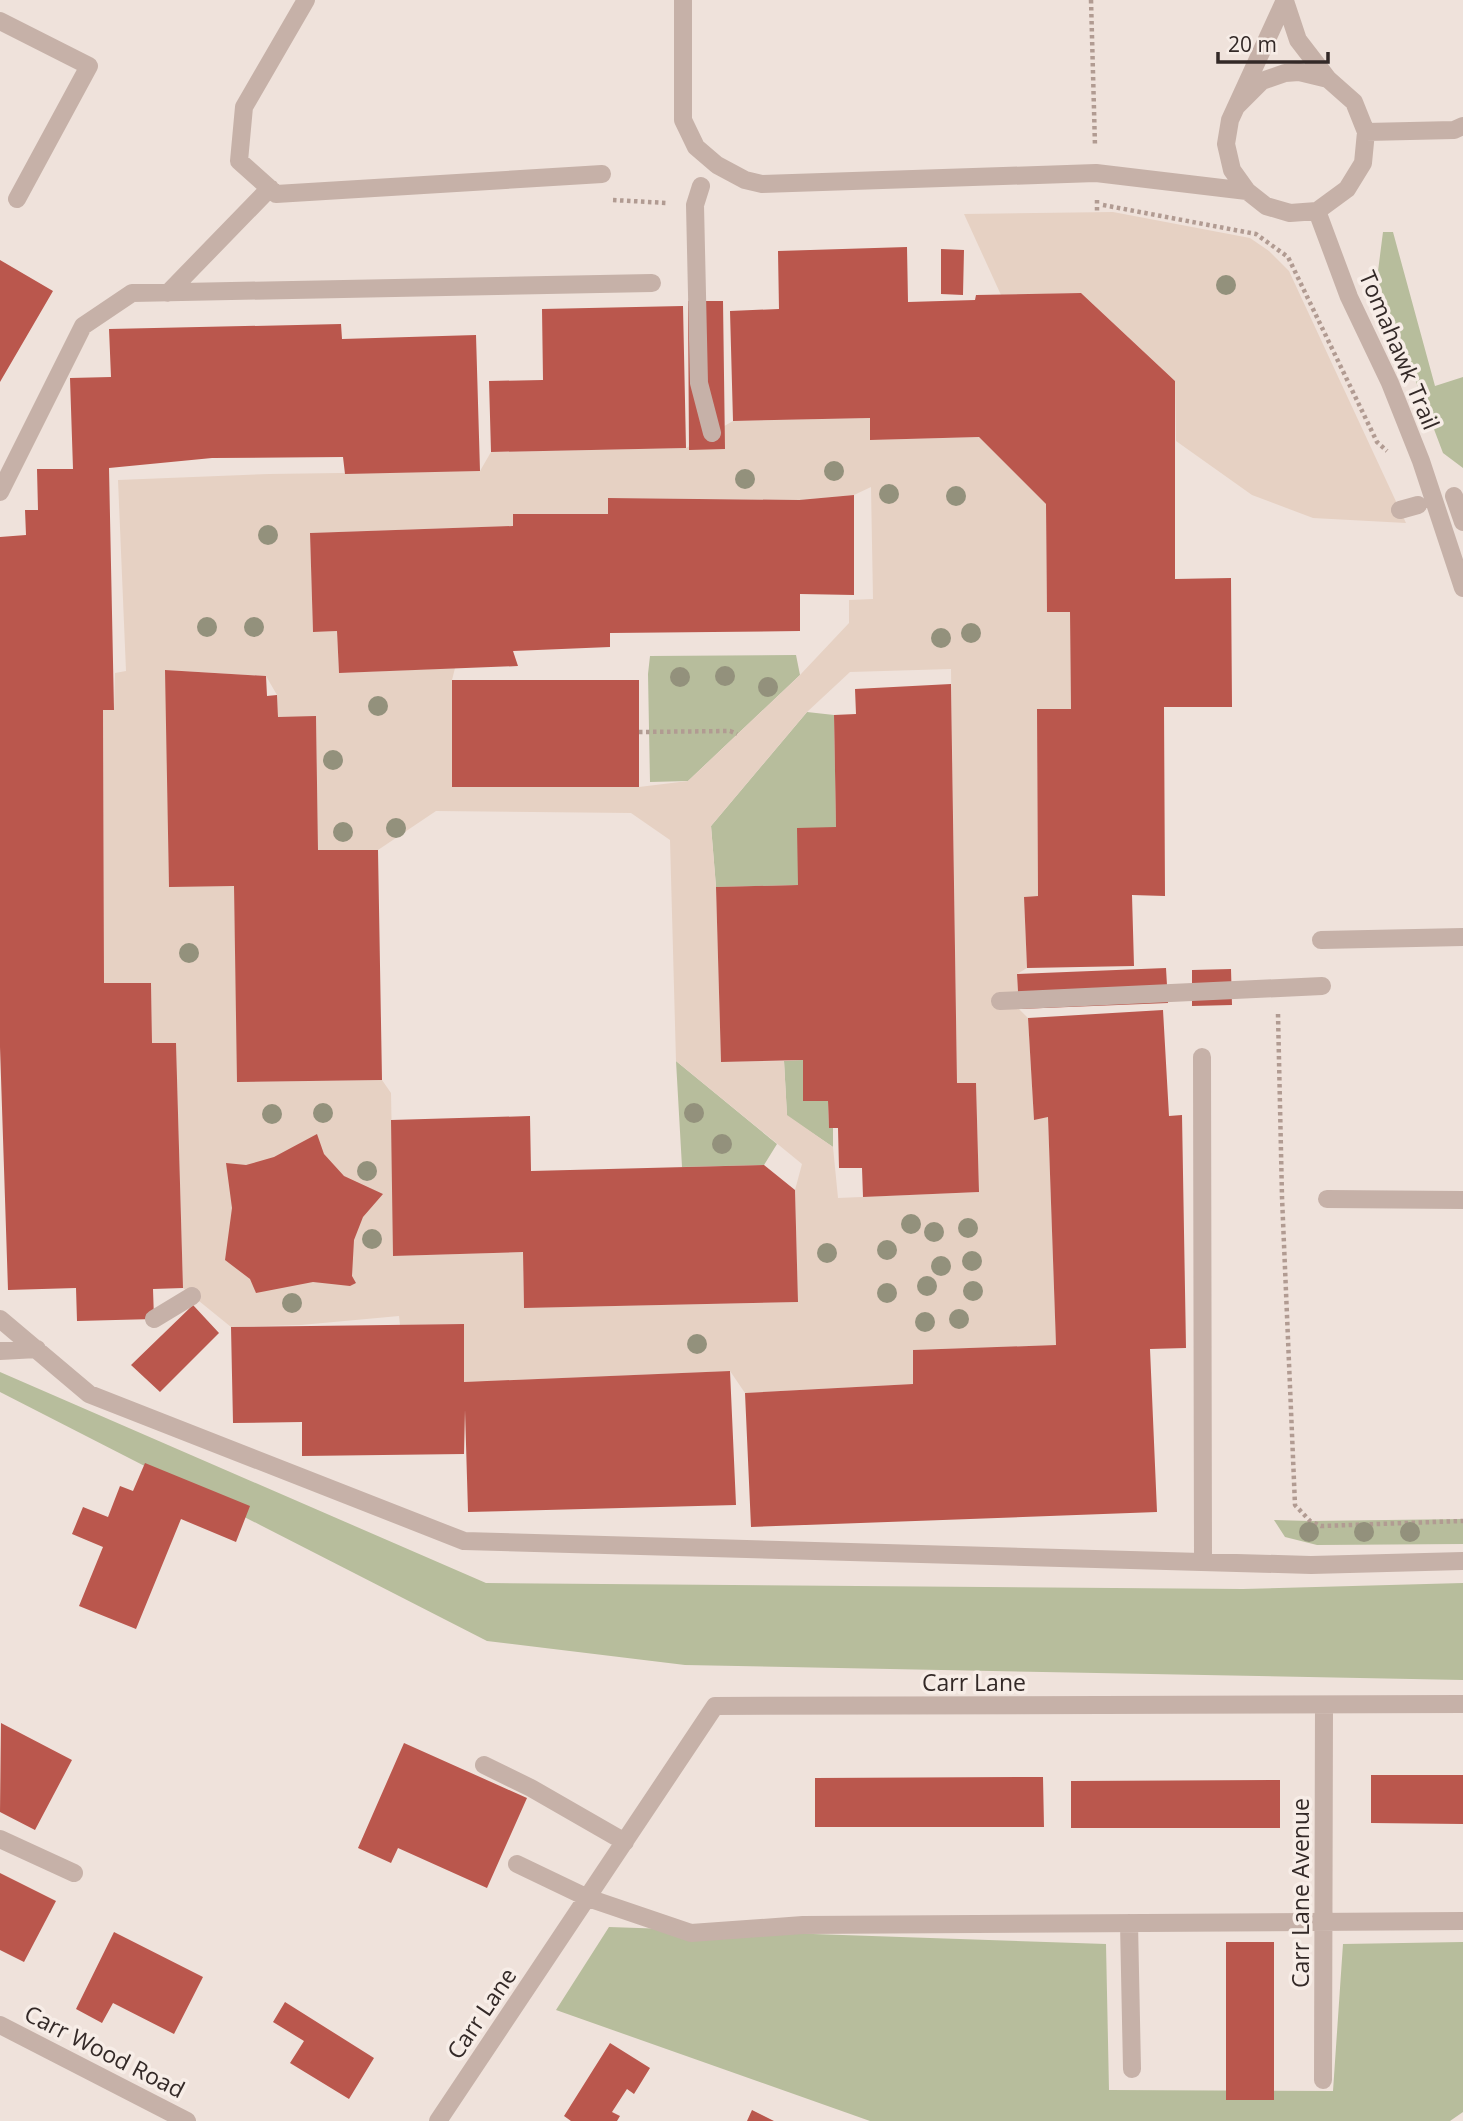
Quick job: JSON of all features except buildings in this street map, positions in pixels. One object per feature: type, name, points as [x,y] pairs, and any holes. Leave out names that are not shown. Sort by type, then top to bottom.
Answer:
[{"type":"street","points":[[306,0],[244,107],[239,161],[276,194],[602,174]]},
{"type":"street","points":[[683,0],[683,120],[696,147],[717,165],[745,180],[762,184],[1096,173],[1247,191]]},
{"type":"street","points":[[1285,0],[1298,40],[1328,79],[1353,102],[1366,132],[1363,163],[1348,189],[1317,211],[1290,212],[1266,206],[1247,191],[1232,170],[1226,144],[1230,120],[1285,0]]},
{"type":"street","points":[[0,21],[89,66],[16,199]]},
{"type":"street","points":[[1237,106],[1262,81],[1285,73],[1299,72],[1328,79]]},
{"type":"street","points":[[1366,132],[1454,130],[1463,126]]},
{"type":"street","points":[[701,186],[695,205],[699,383],[712,433]]},
{"type":"street","points":[[168,293],[270,188]]},
{"type":"street","name":"Tomahawk Trail","points":[[1317,211],[1349,297],[1390,383],[1421,461],[1463,588]]},
{"type":"street","points":[[0,492],[83,326],[132,293],[652,283]]},
{"type":"street","points":[[1454,496],[1463,522]]},
{"type":"street","points":[[1400,510],[1418,505]]},
{"type":"street","points":[[1321,940],[1463,937]]},
{"type":"street","points":[[1000,1001],[1322,986]]},
{"type":"street","points":[[1202,1057],[1203,1562]]},
{"type":"street","points":[[1327,1199],[1463,1200]]},
{"type":"street","points":[[154,1319],[192,1296]]},
{"type":"street","points":[[0,1319],[89,1394],[464,1541],[1311,1565],[1463,1561]]},
{"type":"street","points":[[0,1351],[37,1349]]},
{"type":"street","name":"Carr Lane","points":[[438,2121],[715,1706],[1463,1704]]},
{"type":"street","name":"Carr Lane Avenue","points":[[1323,2080],[1324,1706]]},
{"type":"street","points":[[484,1765],[531,1788],[625,1842]]},
{"type":"street","points":[[0,1839],[74,1873]]},
{"type":"street","points":[[517,1864],[588,1898],[691,1933],[803,1926],[1463,1921]]},
{"type":"street","points":[[1129,1923],[1132,2069]]},
{"type":"street","name":"Carr Wood Road","points":[[0,2025],[187,2121]]},
{"type":"path","points":[[1091,0],[1097,212]]},
{"type":"path","points":[[602,174],[603,199],[695,205]]},
{"type":"path","points":[[1084,204],[1097,204],[1256,234],[1277,247],[1288,257],[1377,442],[1391,455]]},
{"type":"path","points":[[639,732],[730,731],[737,734]]},
{"type":"path","points":[[1278,988],[1282,1197],[1295,1505],[1310,1521],[1321,1526],[1463,1521]]},
{"type":"green space","points":[[1383,232],[1393,232],[1435,386],[1463,377],[1463,468],[1443,453],[1377,279]]},
{"type":"green space","points":[[796,655],[800,675],[688,781],[650,782],[650,656]]},
{"type":"green space","points":[[807,712],[834,715],[836,827],[798,885],[716,887],[711,826]]},
{"type":"green space","points":[[803,1060],[803,1101],[828,1101],[833,1147],[787,1116],[784,1061]]},
{"type":"green space","points":[[676,1061],[777,1144],[764,1165],[682,1167]]},
{"type":"green space","points":[[0,1372],[486,1583],[1243,1589],[1463,1583],[1463,1680],[685,1665],[487,1641],[0,1392]]},
{"type":"green space","points":[[1463,1519],[1463,1544],[1317,1545],[1285,1537],[1274,1520],[1310,1521]]},
{"type":"green space","points":[[609,1927],[1106,1944],[1109,2090],[1333,2091],[1343,1944],[1463,1942],[1463,2112],[1450,2121],[870,2121],[556,2010]]},
{"type":"shaded area","points":[[1113,212],[1250,238],[1269,251],[1289,271],[1406,523],[1313,518],[1252,495],[1176,441],[1175,381],[1081,293],[1001,295],[964,214]]},
{"type":"shaded area","points":[[870,418],[871,440],[979,437],[1046,504],[1047,612],[1070,612],[1071,709],[1037,710],[1038,896],[1024,897],[1027,968],[1017,974],[1019,1009],[1028,1018],[1034,1119],[1048,1117],[1056,1345],[913,1350],[913,1384],[745,1393],[730,1371],[464,1382],[464,1324],[400,1325],[399,1316],[301,1325],[231,1327],[183,1288],[176,1043],[152,1043],[151,983],[104,983],[103,710],[114,710],[115,673],[126,671],[118,480],[269,474],[480,471],[491,452],[686,448],[733,421]],"holes":[[[871,487],[873,599],[849,600],[849,623],[800,675],[688,781],[639,787],[452,787],[452,680],[455,668],[339,673],[337,631],[313,632],[310,533],[513,526],[513,514],[608,514],[609,498],[799,500],[854,495]],[[951,669],[957,1083],[976,1083],[979,1192],[838,1198],[833,1147],[787,1115],[784,1061],[721,1062],[716,887],[711,826],[807,712],[850,672]],[[166,670],[266,676],[277,695],[278,717],[316,717],[318,850],[378,850],[436,811],[631,813],[670,840],[676,1061],[802,1164],[795,1190],[798,1302],[524,1308],[523,1252],[394,1256],[391,1093],[382,1080],[238,1082],[234,886],[169,886]]]}]
